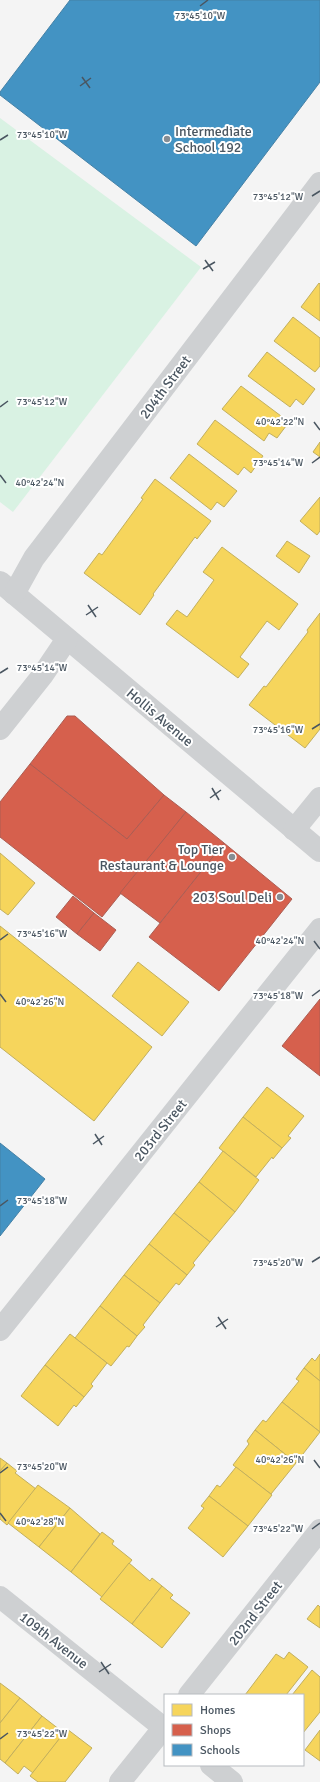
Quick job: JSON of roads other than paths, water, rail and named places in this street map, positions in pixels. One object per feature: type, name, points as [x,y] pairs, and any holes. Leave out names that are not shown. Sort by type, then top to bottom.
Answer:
[{"type":"street","name":"204th Street","points":[[7,588],[34,558],[320,183]]},
{"type":"street","name":"Hollis Avenue","points":[[7,588],[320,852]]},
{"type":"street","points":[[0,729],[42,676],[67,639]]},
{"type":"street","points":[[294,830],[320,798]]},
{"type":"street","name":"203rd Street","points":[[0,1330],[320,930]]},
{"type":"street","name":"202nd Street","points":[[190,1694],[320,1530]]},
{"type":"street","name":"109th Avenue","points":[[0,1597],[164,1727]]},
{"type":"street","points":[[120,1782],[164,1727]]},
{"type":"street","points":[[211,1766],[232,1782]]},
{"type":"place","name":"Intermediate School 192","points":[[167,139]]},
{"type":"place","name":"Top Tier Restaurant & Lounge","points":[[232,857]]},
{"type":"place","name":"203 Soul Deli","points":[[280,897]]}]
